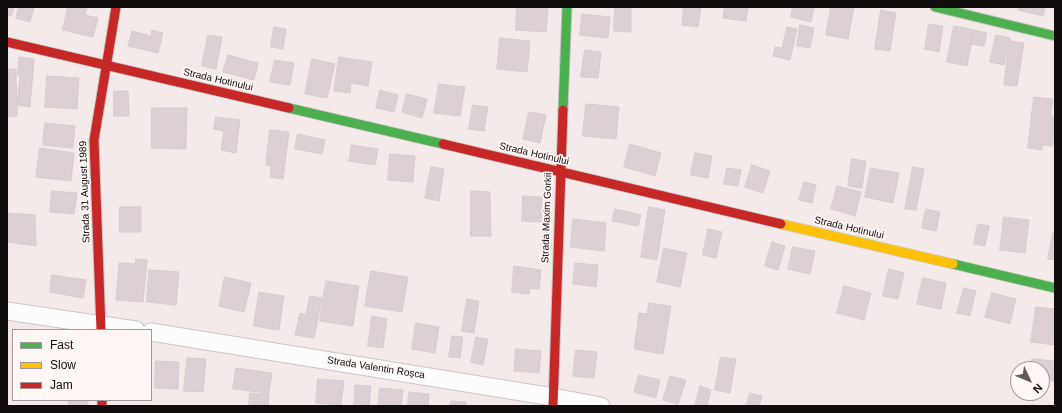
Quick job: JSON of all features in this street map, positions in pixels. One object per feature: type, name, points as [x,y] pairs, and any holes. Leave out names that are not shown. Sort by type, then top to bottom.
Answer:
[{"type":"street","name":"Strada 31 August 1989","points":[[101,327],[94,140],[105,65],[116,7]]},
{"type":"street","name":"Strada Maxim Gorkii","points":[[553,401],[567,7]]},
{"type":"street","points":[[935,7],[1055,36]]},
{"type":"street","name":"Strada Hotinului","points":[[7,42],[1055,288]]},
{"type":"street","points":[[7,311],[101,327],[124,329]]},
{"type":"street","name":"Strada Valentin Roșca","points":[[152,332],[553,401],[601,406]]},
{"type":"building","points":[[7,7],[14,7],[11,16],[7,15]]},
{"type":"building","points":[[19,7],[34,7],[30,22],[16,18]]},
{"type":"building","points":[[68,7],[87,8],[85,15],[98,18],[93,37],[63,30]]},
{"type":"building","points":[[517,7],[548,7],[546,32],[516,30]]},
{"type":"building","points":[[615,7],[631,7],[631,32],[614,31]]},
{"type":"building","points":[[684,7],[701,7],[698,27],[682,25]]},
{"type":"building","points":[[725,7],[748,7],[746,21],[723,18]]},
{"type":"building","points":[[793,7],[814,7],[811,22],[791,17]]},
{"type":"building","points":[[831,7],[854,7],[848,39],[826,35]]},
{"type":"building","points":[[1019,7],[1045,7],[1043,16],[1018,10]]},
{"type":"building","points":[[881,10],[896,13],[890,51],[875,49]]},
{"type":"building","points":[[582,14],[610,17],[608,38],[580,35]]},
{"type":"building","points":[[929,24],[943,26],[939,52],[925,49]]},
{"type":"building","points":[[800,25],[814,28],[810,48],[797,46]]},
{"type":"building","points":[[954,26],[974,30],[967,66],[947,62]]},
{"type":"building","points":[[274,27],[286,29],[283,49],[271,47]]},
{"type":"building","points":[[787,27],[797,29],[790,60],[773,56],[775,47],[782,48]]},
{"type":"building","points":[[152,30],[163,33],[158,53],[128,46],[132,31],[151,36]]},
{"type":"building","points":[[974,30],[987,33],[984,46],[971,44]]},
{"type":"building","points":[[208,35],[222,37],[216,69],[202,66]]},
{"type":"building","points":[[996,35],[1010,38],[1004,65],[990,62]]},
{"type":"building","points":[[500,38],[530,41],[527,72],[497,69]]},
{"type":"building","points":[[1010,41],[1024,43],[1017,86],[1004,85]]},
{"type":"building","points":[[585,50],[601,52],[598,78],[581,77]]},
{"type":"building","points":[[228,55],[258,63],[254,80],[223,72]]},
{"type":"building","points":[[19,57],[34,59],[30,107],[17,105],[20,75],[18,75]]},
{"type":"building","points":[[339,57],[372,62],[368,86],[351,83],[350,93],[334,91]]},
{"type":"building","points":[[312,59],[335,64],[327,98],[305,94]]},
{"type":"building","points":[[275,60],[294,63],[290,85],[270,82]]},
{"type":"building","points":[[7,69],[16,69],[17,116],[7,117]]},
{"type":"building","points":[[47,76],[79,78],[77,109],[45,107]]},
{"type":"building","points":[[439,84],[465,87],[460,116],[434,113]]},
{"type":"building","points":[[380,90],[398,95],[394,112],[376,108]]},
{"type":"building","points":[[114,91],[128,91],[129,116],[114,116]]},
{"type":"building","points":[[407,94],[427,99],[422,118],[402,112]]},
{"type":"building","points":[[1034,97],[1053,99],[1051,114],[1055,119],[1055,142],[1053,141],[1052,146],[1042,145],[1042,150],[1028,148]]},
{"type":"building","points":[[586,104],[619,107],[616,139],[583,136]]},
{"type":"building","points":[[473,105],[488,107],[484,131],[469,129]]},
{"type":"building","points":[[152,108],[187,108],[186,149],[152,148]]},
{"type":"building","points":[[529,112],[546,115],[540,143],[523,139]]},
{"type":"building","points":[[216,117],[240,120],[236,153],[221,150],[224,131],[214,129]]},
{"type":"building","points":[[45,123],[75,126],[73,148],[43,145]]},
{"type":"building","points":[[270,130],[289,132],[283,179],[270,177],[271,166],[266,165]]},
{"type":"building","points":[[298,134],[325,140],[322,154],[295,149]]},
{"type":"building","points":[[630,144],[661,153],[655,176],[624,167]]},
{"type":"building","points":[[352,145],[378,149],[375,165],[349,161]]},
{"type":"building","points":[[40,148],[74,153],[71,181],[36,177]]},
{"type":"building","points":[[695,153],[712,156],[708,178],[691,175]]},
{"type":"building","points":[[390,154],[415,156],[413,182],[388,180]]},
{"type":"building","points":[[852,159],[866,161],[862,188],[848,186]]},
{"type":"building","points":[[752,165],[770,171],[763,193],[745,187]]},
{"type":"building","points":[[431,167],[444,169],[439,201],[425,198]]},
{"type":"building","points":[[913,167],[924,169],[916,210],[905,209]]},
{"type":"building","points":[[727,168],[741,170],[738,186],[724,184]]},
{"type":"building","points":[[871,168],[899,173],[893,203],[865,197]]},
{"type":"building","points":[[804,182],[816,185],[812,203],[799,200]]},
{"type":"building","points":[[837,186],[861,192],[855,216],[831,209]]},
{"type":"building","points":[[52,191],[77,193],[74,214],[50,212]]},
{"type":"building","points":[[471,191],[490,192],[491,236],[471,236]]},
{"type":"building","points":[[523,196],[542,197],[541,222],[522,221]]},
{"type":"building","points":[[120,207],[141,207],[141,232],[120,232]]},
{"type":"building","points":[[649,207],[665,210],[657,260],[641,257]]},
{"type":"building","points":[[615,209],[641,215],[638,226],[612,221]]},
{"type":"building","points":[[926,209],[940,212],[936,231],[922,228]]},
{"type":"building","points":[[7,213],[35,215],[36,246],[7,242]]},
{"type":"building","points":[[1004,217],[1029,220],[1025,253],[1000,250]]},
{"type":"building","points":[[573,219],[606,223],[604,251],[571,247]]},
{"type":"building","points":[[978,224],[989,226],[985,246],[974,244]]},
{"type":"building","points":[[708,229],[722,232],[716,258],[703,255]]},
{"type":"building","points":[[1053,233],[1055,233],[1055,260],[1048,259]]},
{"type":"building","points":[[772,242],[785,246],[778,270],[765,266]]},
{"type":"building","points":[[793,247],[815,251],[810,274],[788,269]]},
{"type":"building","points":[[664,248],[687,253],[680,287],[657,282]]},
{"type":"building","points":[[136,259],[147,260],[143,302],[116,300],[119,263],[135,264]]},
{"type":"building","points":[[575,263],[598,265],[596,287],[573,284]]},
{"type":"building","points":[[514,266],[541,270],[539,289],[530,288],[529,294],[512,292]]},
{"type":"building","points":[[889,269],[904,273],[898,299],[883,296]]},
{"type":"building","points":[[149,270],[179,272],[176,305],[147,302]]},
{"type":"building","points":[[371,271],[408,277],[402,312],[365,306]]},
{"type":"building","points":[[52,275],[86,280],[83,298],[50,292]]},
{"type":"building","points":[[225,277],[251,283],[244,312],[219,306]]},
{"type":"building","points":[[923,278],[946,283],[941,309],[917,304]]},
{"type":"building","points":[[326,281],[359,286],[353,326],[320,321]]},
{"type":"building","points":[[844,286],[871,293],[864,320],[837,313]]},
{"type":"building","points":[[964,288],[976,291],[970,316],[957,313]]},
{"type":"building","points":[[259,292],[284,296],[279,330],[254,326]]},
{"type":"building","points":[[992,293],[1016,299],[1010,324],[985,317]]},
{"type":"building","points":[[310,296],[322,298],[314,338],[295,335],[300,313],[306,314]]},
{"type":"building","points":[[467,299],[479,301],[474,333],[462,331]]},
{"type":"building","points":[[649,303],[671,306],[663,354],[634,349],[639,313],[647,314]]},
{"type":"building","points":[[1036,307],[1055,309],[1055,345],[1031,342]]},
{"type":"building","points":[[372,316],[387,319],[383,348],[368,346]]},
{"type":"building","points":[[416,323],[439,327],[435,353],[412,349]]},
{"type":"building","points":[[452,336],[463,337],[460,358],[449,357]]},
{"type":"building","points":[[476,337],[488,339],[483,365],[471,362]]},
{"type":"building","points":[[516,349],[541,351],[539,373],[514,371]]},
{"type":"building","points":[[576,350],[597,352],[594,378],[573,376]]},
{"type":"building","points":[[721,357],[736,359],[730,393],[715,390]]},
{"type":"building","points":[[187,358],[206,359],[203,392],[184,391]]},
{"type":"building","points":[[1032,359],[1055,361],[1054,381],[1050,381],[1050,361],[1032,361]]},
{"type":"building","points":[[156,361],[179,362],[178,389],[155,388]]},
{"type":"building","points":[[236,368],[272,373],[269,393],[233,389]]},
{"type":"building","points":[[639,375],[660,380],[656,398],[634,392]]},
{"type":"building","points":[[670,376],[686,380],[678,404],[663,400]]},
{"type":"building","points":[[318,379],[344,381],[341,405],[316,403]]},
{"type":"building","points":[[355,385],[371,386],[369,406],[354,406]]},
{"type":"building","points":[[700,386],[711,390],[707,406],[695,406]]},
{"type":"building","points":[[380,388],[403,390],[401,406],[378,406]]},
{"type":"building","points":[[409,392],[429,394],[428,406],[408,406]]},
{"type":"building","points":[[250,393],[269,394],[268,406],[249,406]]},
{"type":"building","points":[[750,393],[762,396],[759,406],[746,406]]},
{"type":"building","points":[[69,401],[88,401],[88,406],[69,406]]},
{"type":"building","points":[[451,401],[466,402],[466,406],[450,406]]},
{"type":"traffic: fast","points":[[563,110],[567,7]]},
{"type":"traffic: fast","points":[[935,7],[1055,36]]},
{"type":"traffic: fast","points":[[289,108],[443,144]]},
{"type":"traffic: fast","points":[[953,264],[1055,288]]},
{"type":"traffic: slow","points":[[781,224],[953,264]]},
{"type":"traffic: jam","points":[[101,329],[94,140],[116,7]]},
{"type":"traffic: jam","points":[[7,42],[289,108]]},
{"type":"traffic: jam","points":[[553,406],[563,110]]},
{"type":"traffic: jam","points":[[443,144],[781,224]]},
{"type":"traffic: jam","points":[[102,401],[102,406]]}]
